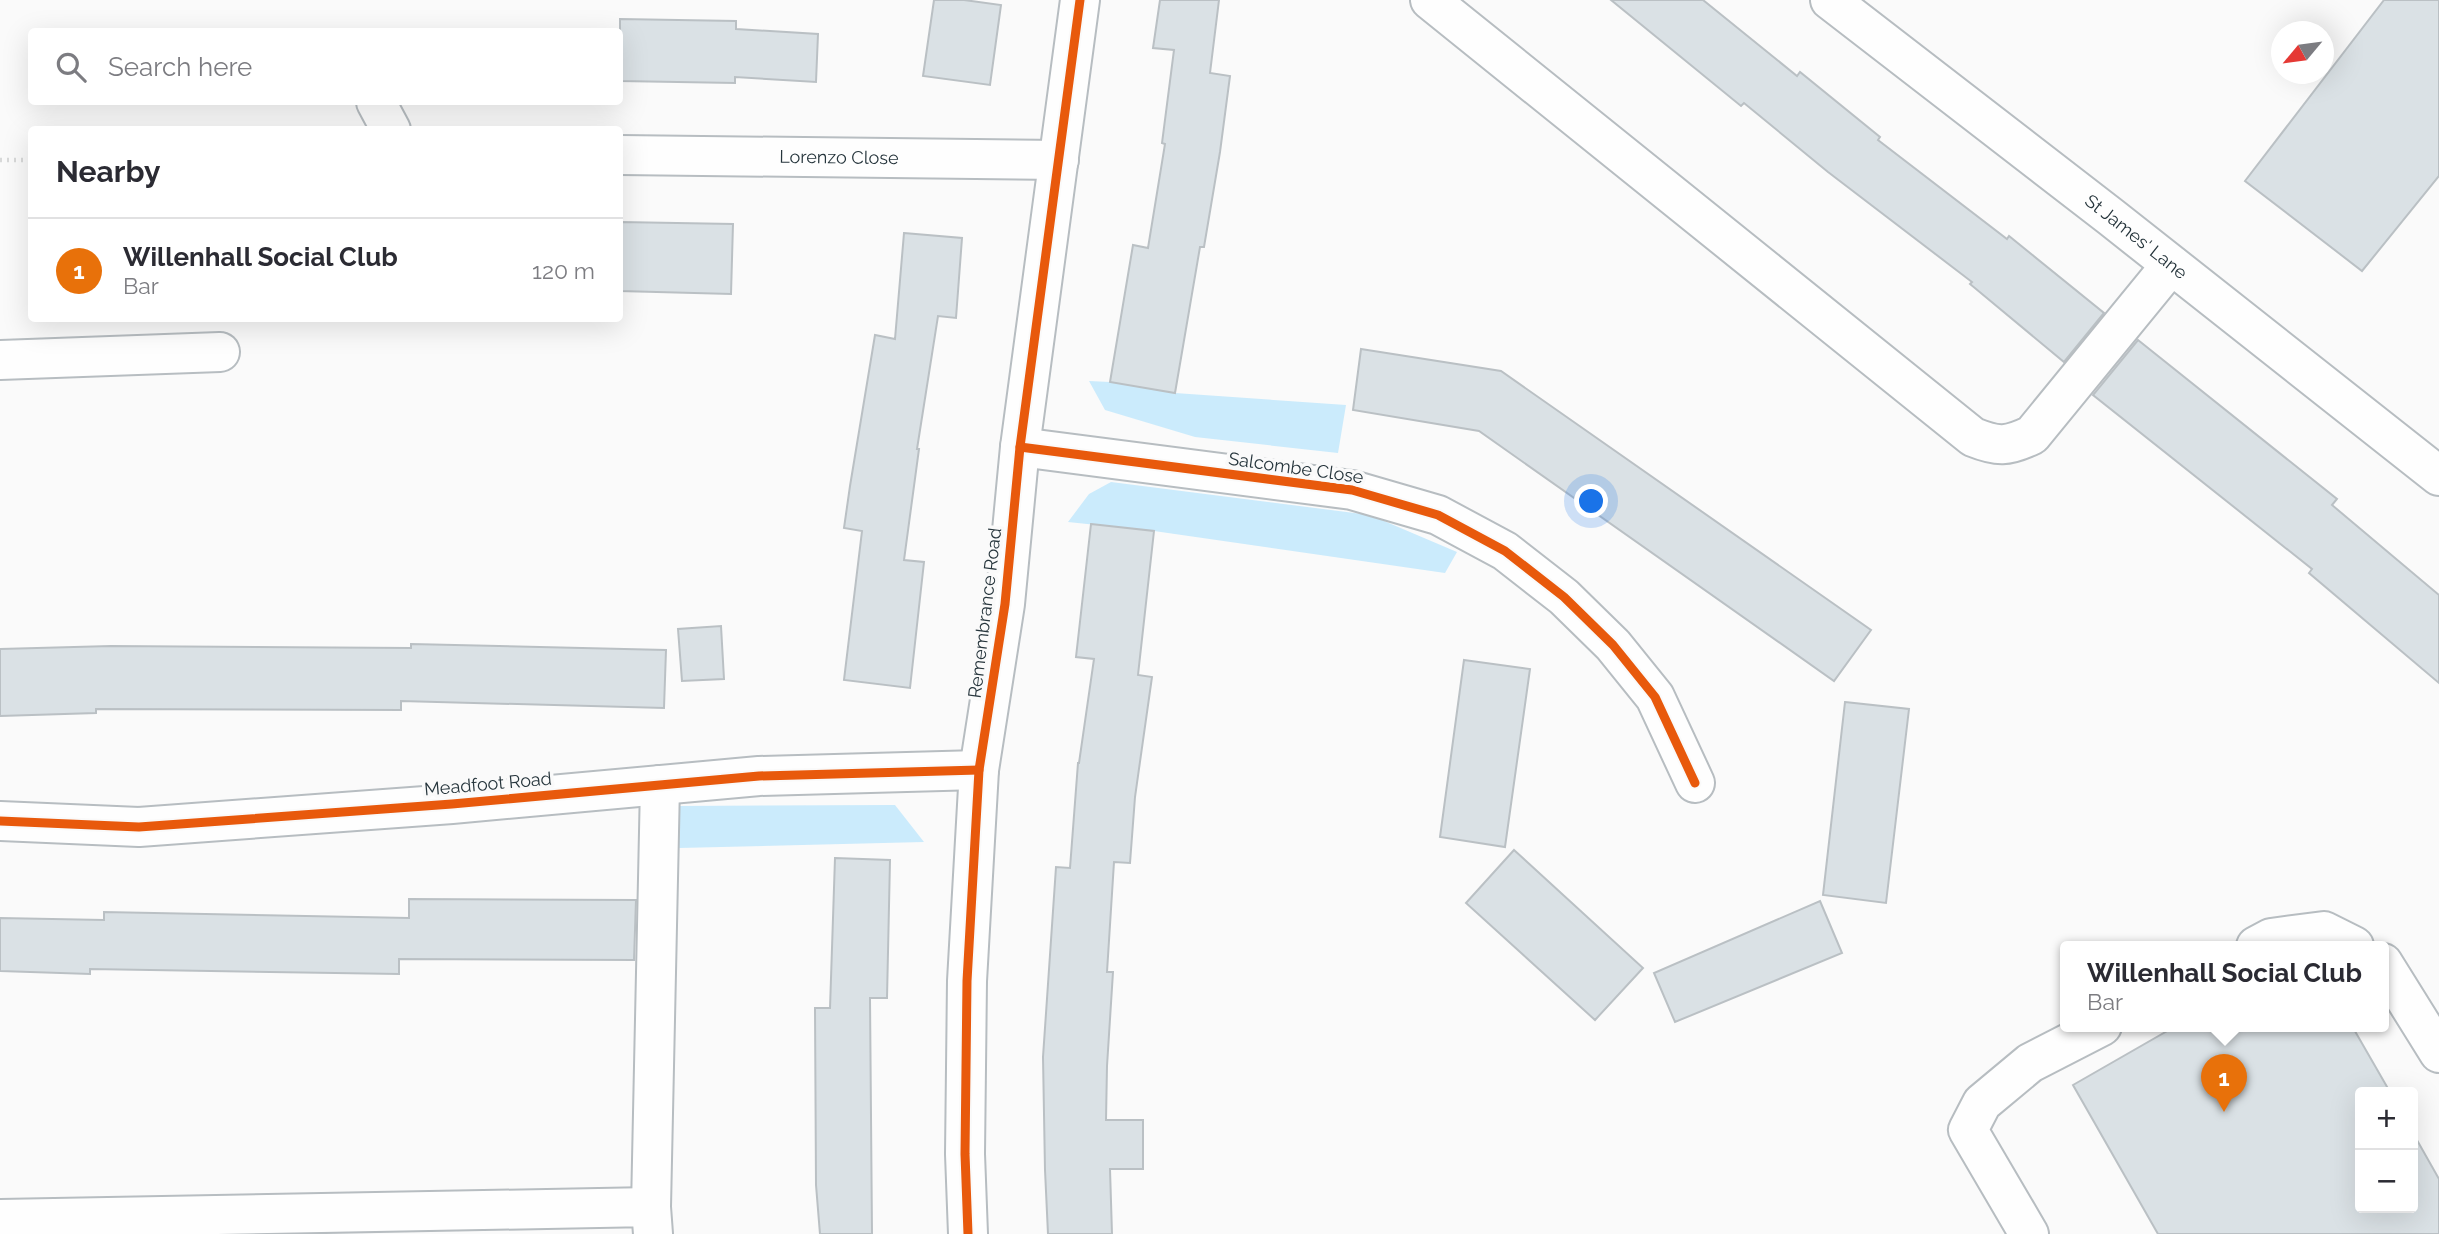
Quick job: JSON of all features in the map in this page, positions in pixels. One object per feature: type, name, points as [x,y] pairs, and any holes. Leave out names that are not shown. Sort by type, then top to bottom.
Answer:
[{"type":"street","name":"Remembrance Road","points":[[968,1234],[965,1154],[967,981],[979,770],[1005,604],[1020,447],[1080,0]]},
{"type":"street","points":[[1430,0],[1973,436],[1994,445],[2013,444],[2032,435],[2171,265]]},
{"type":"street","name":"St James' Lane","points":[[1830,0],[2439,476]]},
{"type":"street","points":[[378,105],[389,126]]},
{"type":"street","name":"Lorenzo Close","points":[[623,155],[1059,160]]},
{"type":"street","points":[[0,360],[220,352]]},
{"type":"street","name":"Salcombe Close","points":[[1020,447],[1352,490],[1438,515],[1505,551],[1564,597],[1613,645],[1655,697],[1695,783]]},
{"type":"street","name":"Meadfoot Road","points":[[0,821],[139,827],[452,804],[759,776],[979,770]]},
{"type":"street","points":[[0,1219],[652,1221],[660,785]]},
{"type":"street","points":[[2265,941],[2324,931],[2344,941]]},
{"type":"street","points":[[2389,972],[2439,1053]]},
{"type":"street","points":[[2029,1234],[1968,1130],[1982,1103],[2030,1063],[2090,1032]]},
{"type":"path","points":[[0,160],[28,160]]},
{"type":"shaded area","points":[[1089,381],[1175,393],[1346,405],[1338,453],[1195,437],[1105,410]]},
{"type":"shaded area","points":[[1111,482],[1370,515],[1457,552],[1445,573],[1154,531],[1068,522],[1089,494]]},
{"type":"shaded area","points":[[895,805],[924,842],[679,848],[677,806]]},
{"type":"building","points":[[934,0],[964,0],[1001,5],[990,85],[923,76]]},
{"type":"building","points":[[1160,0],[1219,0],[1210,73],[1230,76],[1204,247],[1200,247],[1175,393],[1110,382],[1133,245],[1148,248],[1165,144],[1162,143],[1174,50],[1153,48]]},
{"type":"building","points":[[1611,0],[1703,0],[1797,76],[1800,72],[1880,137],[1878,140],[2007,239],[2009,236],[2104,313],[2064,362],[1970,284],[1972,282],[1828,172],[1744,103],[1741,106]]},
{"type":"building","points":[[2384,0],[2439,0],[2439,176],[2362,271],[2245,181],[2319,84],[2334,84],[2334,65]]},
{"type":"building","points":[[620,19],[736,21],[736,29],[818,34],[816,82],[735,77],[735,83],[623,81],[623,28],[620,28]]},
{"type":"building","points":[[623,222],[733,224],[731,294],[623,291]]},
{"type":"building","points":[[904,233],[962,238],[956,318],[938,316],[917,449],[904,560],[924,562],[910,688],[844,680],[862,531],[844,528],[875,335],[895,339]]},
{"type":"building","points":[[2138,340],[2337,499],[2332,505],[2439,595],[2439,683],[2309,573],[2312,569],[2093,395]]},
{"type":"building","points":[[1361,349],[1501,371],[1871,630],[1834,681],[1479,431],[1353,410]]},
{"type":"building","points":[[1091,524],[1154,531],[1138,675],[1152,677],[1135,797],[1130,863],[1114,862],[1107,972],[1113,972],[1106,1120],[1143,1120],[1143,1169],[1110,1169],[1112,1234],[1048,1234],[1043,1057],[1056,867],[1070,868],[1078,763],[1094,659],[1076,657]]},
{"type":"building","points":[[721,626],[724,679],[682,681],[678,629]]},
{"type":"building","points":[[411,644],[666,650],[664,708],[401,701],[401,710],[96,709],[96,713],[0,716],[0,649],[111,646],[411,648]]},
{"type":"building","points":[[1464,660],[1530,669],[1505,847],[1440,837]]},
{"type":"building","points":[[1845,702],[1909,709],[1886,903],[1823,895]]},
{"type":"building","points":[[1514,850],[1643,968],[1595,1020],[1466,903]]},
{"type":"building","points":[[835,858],[890,860],[887,998],[870,998],[872,1234],[820,1234],[816,1185],[815,1008],[830,1008]]},
{"type":"building","points":[[409,899],[636,900],[634,960],[399,959],[399,974],[90,969],[90,974],[0,971],[0,918],[104,920],[104,912],[409,918]]},
{"type":"building","points":[[1820,901],[1842,953],[1675,1022],[1654,973]]},
{"type":"building","points":[[2166,1032],[2355,1032],[2387,1087],[2355,1087],[2355,1213],[2418,1213],[2418,1142],[2439,1179],[2439,1234],[2158,1234],[2073,1085]]},
{"type":"cycle path","points":[[968,1234],[965,1154],[967,981],[979,770],[1005,604],[1020,447],[1080,0]]},
{"type":"cycle path","points":[[1020,447],[1352,490],[1438,515],[1505,551],[1564,597],[1613,645],[1655,697],[1695,783]]},
{"type":"cycle path","points":[[0,821],[139,827],[452,804],[759,776],[979,770]]},
{"type":"place","name":"Willenhall Social Club","points":[[2224,1112]]}]
